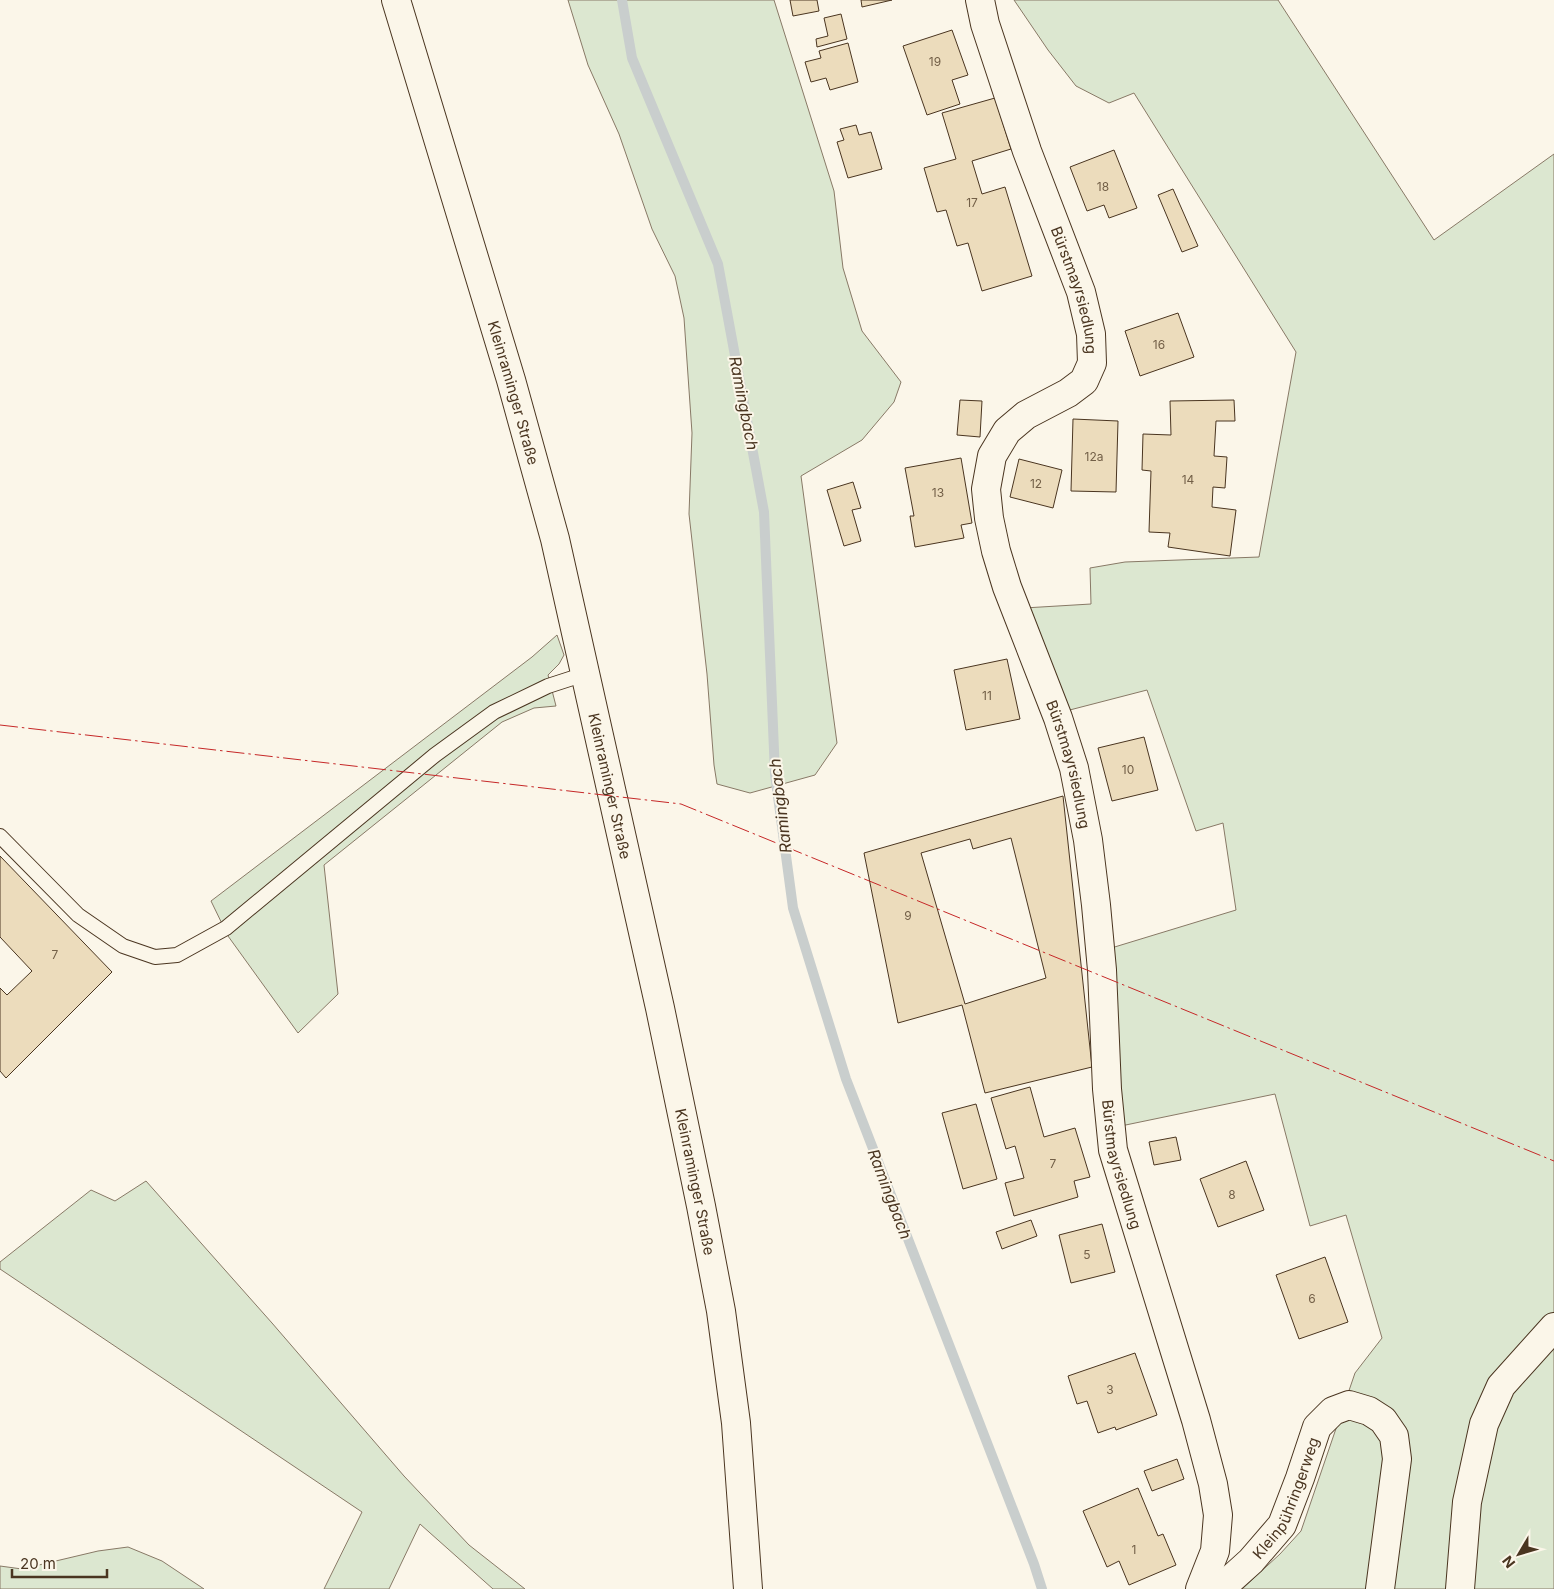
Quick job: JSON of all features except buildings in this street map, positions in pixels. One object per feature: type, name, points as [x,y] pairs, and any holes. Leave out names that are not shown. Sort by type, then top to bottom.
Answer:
[{"type":"street","name":"Kleinraminger Straße","points":[[396,0],[513,390],[555,539],[662,1017],[721,1312],[736,1423],[748,1589]]},
{"type":"street","name":"Bürstmayrsiedlung","points":[[980,0],[985,24],[1027,151],[1080,292],[1091,334],[1092,363],[1084,381],[1068,393],[1026,414],[1007,431],[992,456],[986,489],[989,518],[1001,569],[1058,718],[1074,768],[1088,840],[1096,905],[1102,970],[1107,1089],[1113,1150],[1196,1420],[1216,1500],[1218,1515],[1215,1551],[1200,1589]]},
{"type":"street","points":[[1460,1589],[1467,1502],[1484,1424],[1501,1386],[1554,1327]]},
{"type":"street","name":"Kleinpühringerweg","points":[[1214,1589],[1230,1580],[1251,1561],[1282,1525],[1317,1426],[1333,1411],[1350,1405],[1369,1411],[1383,1420],[1394,1436],[1397,1459],[1380,1589]]},
{"type":"lane","points":[[0,836],[78,915],[123,946],[155,958],[176,955],[226,928],[435,755],[494,712],[548,686],[586,674]]},
{"type":"green space","points":[[568,0],[774,0],[834,191],[843,268],[862,331],[901,382],[894,402],[862,440],[801,476],[837,743],[815,775],[750,793],[717,784],[714,765],[707,674],[689,514],[692,433],[684,318],[675,276],[652,229],[619,134],[588,65]]},
{"type":"green space","points":[[1014,0],[1278,0],[1434,240],[1554,154],[1554,1589],[1242,1589],[1280,1554],[1301,1531],[1355,1373],[1382,1338],[1346,1215],[1310,1226],[1275,1094],[1116,1127],[1108,949],[1236,910],[1223,823],[1196,831],[1147,690],[1062,712],[1024,608],[1091,604],[1090,568],[1125,562],[1259,557],[1296,352],[1134,93],[1109,103],[1076,86],[1048,50]]},
{"type":"green space","points":[[557,635],[564,655],[559,664],[548,675],[556,706],[534,708],[502,722],[324,865],[338,994],[298,1033],[228,936],[211,901],[532,657]]},
{"type":"green space","points":[[146,1181],[404,1476],[469,1545],[525,1589],[493,1589],[420,1524],[389,1589],[324,1589],[362,1512],[0,1269],[0,1262],[91,1190],[115,1201]]},
{"type":"green space","points":[[128,1547],[162,1561],[204,1589],[0,1589],[0,1566],[22,1569],[98,1551]]},
{"type":"waterway","name":"Ramingbach","points":[[622,0],[632,58],[718,264],[764,512],[775,774],[793,908],[846,1079],[1034,1564],[1042,1589]]},
{"type":"power","points":[[0,725],[681,804],[1554,1161]]}]
